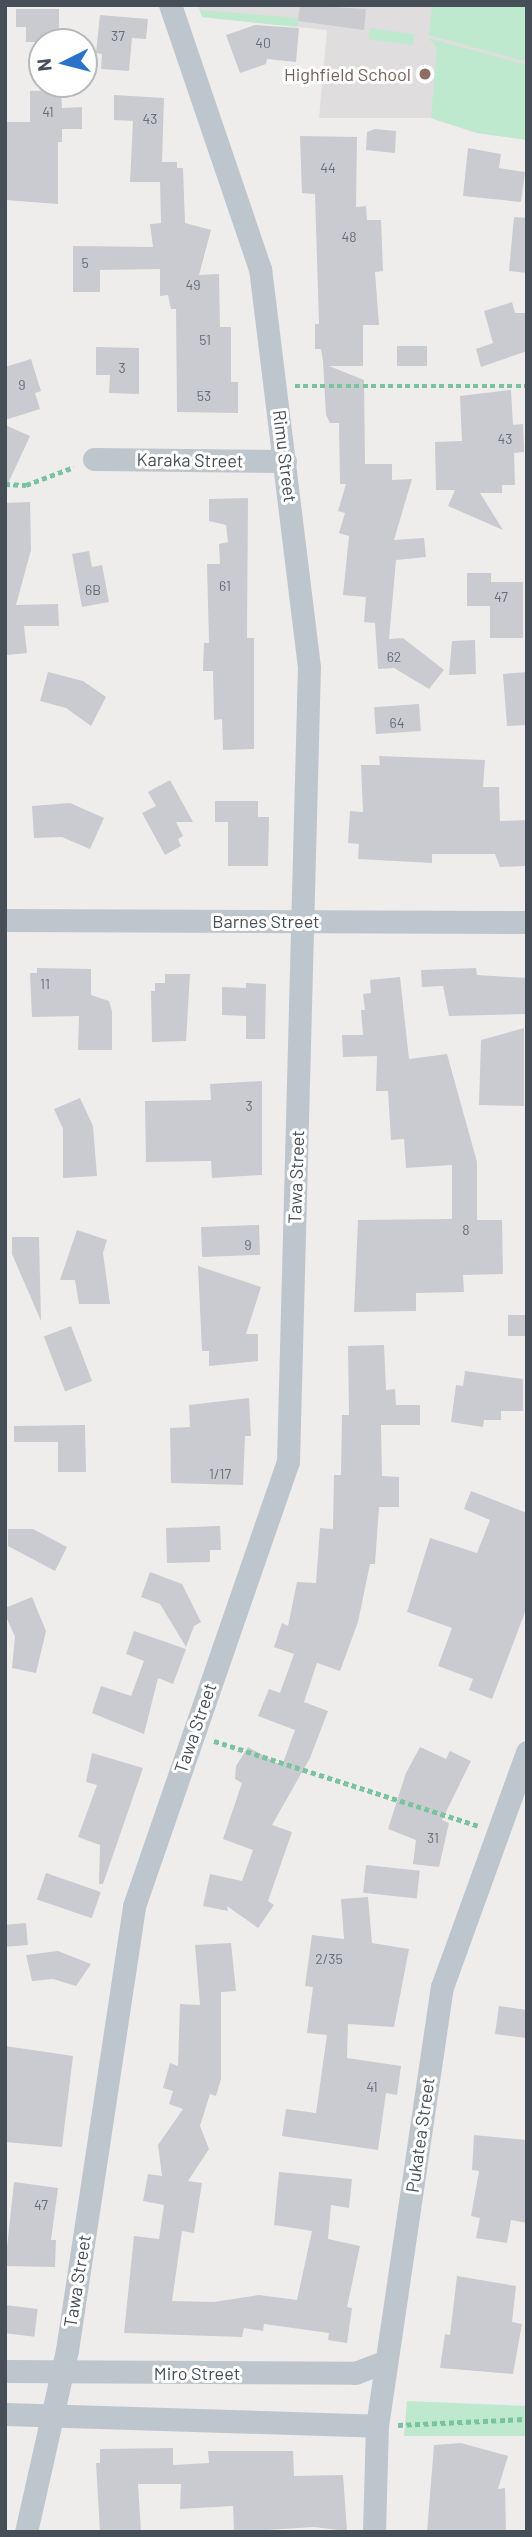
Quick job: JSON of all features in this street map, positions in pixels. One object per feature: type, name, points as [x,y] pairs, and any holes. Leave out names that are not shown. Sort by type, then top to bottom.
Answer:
[{"type":"street","name":"Rimu Street","points":[[170,5],[261,269],[309,667],[304,921]]},
{"type":"street","name":"Karaka Street","points":[[94,459],[285,461]]},
{"type":"street","name":"Barnes Street","points":[[5,920],[527,922]]},
{"type":"street","name":"Tawa Street","points":[[26,2532],[67,2350],[134,1906],[288,1462],[304,921]]},
{"type":"street","name":"Pukatea Street","points":[[374,2532],[377,2426],[442,1987],[527,1752]]},
{"type":"street","name":"Miro Street","points":[[5,2371],[355,2373],[386,2361]]},
{"type":"street","points":[[5,2414],[377,2426]]},
{"type":"path","points":[[276,387],[527,386]]},
{"type":"path","points":[[5,484],[26,485],[94,459]]},
{"type":"path","points":[[193,1734],[498,1832]]},
{"type":"path","points":[[377,2426],[527,2420]]},
{"type":"shaded area","name":"Highfield School","points":[[198,5],[527,5],[527,140],[477,133],[430,118],[319,118],[327,30],[202,17]]},
{"type":"green space","points":[[432,5],[527,5],[527,62],[429,35]]},
{"type":"green space","points":[[200,10],[298,18],[298,27],[202,17]]},
{"type":"green space","points":[[370,28],[415,34],[413,45],[368,39]]},
{"type":"green space","points":[[428,38],[527,65],[527,140],[477,133],[431,118],[437,47]]},
{"type":"green space","points":[[407,2401],[527,2406],[527,2436],[404,2436]]},
{"type":"building","points":[[300,5],[366,9],[364,30],[298,21]]},
{"type":"building","points":[[16,9],[59,9],[59,28],[28,28],[28,42],[26,27],[16,27]]},
{"type":"building","points":[[100,15],[148,19],[146,39],[132,38],[129,71],[101,69],[102,54],[98,53]]},
{"type":"building","points":[[255,25],[299,28],[296,62],[267,59],[266,64],[240,73],[226,35]]},
{"type":"building","points":[[114,95],[164,98],[162,162],[177,162],[177,168],[183,168],[185,223],[211,230],[199,275],[219,274],[220,327],[231,327],[231,382],[238,382],[238,413],[177,412],[176,309],[171,309],[168,295],[160,296],[160,269],[100,270],[100,292],[73,292],[73,246],[153,247],[150,224],[161,223],[160,182],[130,182],[133,121],[114,120]]},
{"type":"building","points":[[30,98],[61,98],[62,108],[82,107],[82,129],[62,129],[62,142],[58,142],[58,204],[5,200],[5,122],[30,122]]},
{"type":"building","points":[[375,129],[396,131],[395,153],[366,150],[367,132]]},
{"type":"building","points":[[300,136],[357,137],[356,207],[366,206],[367,220],[381,220],[383,271],[375,272],[379,325],[363,325],[363,366],[329,366],[364,380],[365,464],[392,464],[392,480],[412,479],[394,540],[424,538],[426,557],[396,560],[389,639],[403,638],[444,670],[429,689],[394,668],[378,669],[375,623],[364,622],[366,597],[343,595],[349,536],[339,533],[345,513],[338,511],[346,484],[340,484],[339,423],[330,423],[326,415],[321,349],[315,349],[315,324],[319,324],[315,194],[302,193]]},
{"type":"building","points":[[468,148],[501,154],[499,168],[525,172],[521,202],[463,196]]},
{"type":"building","points":[[514,217],[527,218],[527,273],[509,271]]},
{"type":"building","points":[[512,302],[515,313],[527,313],[527,351],[481,367],[476,349],[493,343],[484,311]]},
{"type":"building","points":[[397,346],[427,346],[427,366],[397,366]]},
{"type":"building","points":[[96,347],[139,348],[139,394],[109,393],[110,375],[96,375]]},
{"type":"building","points":[[31,359],[41,391],[35,393],[40,409],[5,420],[5,367]]},
{"type":"building","points":[[511,390],[513,425],[523,424],[524,452],[514,453],[515,485],[502,485],[502,493],[480,493],[503,530],[448,506],[455,490],[436,490],[435,442],[462,441],[460,396]]},
{"type":"building","points":[[5,425],[30,436],[5,490]]},
{"type":"building","points":[[248,498],[247,638],[254,638],[254,749],[223,750],[222,719],[214,720],[213,671],[203,671],[204,643],[209,643],[207,564],[220,564],[219,544],[228,542],[226,525],[209,521],[209,499]]},
{"type":"building","points":[[30,502],[31,550],[16,605],[58,604],[59,626],[24,626],[27,653],[7,655],[5,503]]},
{"type":"building","points":[[89,551],[92,567],[102,565],[109,602],[82,607],[72,554]]},
{"type":"building","points":[[467,573],[491,573],[491,582],[523,582],[523,638],[490,638],[490,606],[467,606]]},
{"type":"building","points":[[475,640],[476,674],[449,675],[452,641]]},
{"type":"building","points":[[48,672],[83,681],[106,697],[91,726],[66,708],[40,701]]},
{"type":"building","points":[[527,672],[527,725],[507,726],[503,674]]},
{"type":"building","points":[[419,704],[421,731],[376,734],[374,707]]},
{"type":"building","points":[[379,756],[485,760],[483,787],[499,787],[500,821],[527,820],[525,866],[500,867],[495,854],[432,854],[432,863],[358,859],[359,844],[348,843],[350,811],[363,812],[361,765],[380,765]]},
{"type":"building","points":[[170,780],[193,822],[176,822],[183,836],[178,839],[181,846],[165,855],[142,813],[156,806],[148,792]]},
{"type":"building","points":[[215,801],[258,801],[258,817],[269,817],[268,866],[228,866],[228,822],[215,822]]},
{"type":"building","points":[[70,803],[104,818],[90,849],[62,837],[34,838],[32,806]]},
{"type":"building","points":[[37,968],[91,969],[91,995],[109,1001],[112,1011],[112,1050],[78,1050],[79,1016],[32,1017],[30,973],[37,973]]},
{"type":"building","points":[[476,968],[477,975],[527,978],[525,1014],[449,1016],[443,986],[422,987],[421,970]]},
{"type":"building","points":[[165,974],[190,974],[186,1041],[152,1042],[151,991],[155,991],[155,983],[165,983]]},
{"type":"building","points":[[400,977],[409,1059],[447,1054],[477,1162],[477,1220],[502,1220],[503,1274],[463,1275],[464,1292],[416,1293],[416,1311],[354,1312],[358,1220],[452,1219],[452,1165],[406,1168],[404,1139],[391,1140],[388,1091],[376,1091],[377,1056],[343,1057],[342,1035],[363,1035],[363,994],[371,993],[370,980]]},
{"type":"building","points":[[246,983],[266,984],[265,1039],[246,1039],[246,1016],[222,1015],[222,987],[246,988]]},
{"type":"building","points":[[524,1028],[524,1106],[479,1105],[481,1040]]},
{"type":"building","points":[[262,1081],[262,1175],[212,1178],[211,1161],[146,1162],[145,1101],[211,1100],[210,1084]]},
{"type":"building","points":[[80,1098],[93,1126],[97,1176],[63,1178],[63,1129],[54,1109]]},
{"type":"building","points":[[259,1225],[260,1255],[202,1257],[201,1227]]},
{"type":"building","points":[[77,1230],[107,1240],[103,1253],[110,1304],[79,1304],[75,1280],[60,1280]]},
{"type":"building","points":[[12,1237],[39,1237],[41,1321],[12,1254]]},
{"type":"building","points":[[198,1266],[261,1287],[246,1334],[258,1334],[258,1361],[209,1366],[209,1351],[202,1351]]},
{"type":"building","points":[[508,1315],[527,1315],[527,1336],[508,1336]]},
{"type":"building","points":[[71,1326],[92,1381],[65,1391],[44,1336]]},
{"type":"building","points":[[384,1345],[386,1390],[395,1389],[396,1405],[420,1405],[420,1425],[381,1425],[382,1476],[399,1477],[399,1507],[379,1507],[375,1564],[370,1564],[358,1622],[340,1671],[317,1663],[304,1702],[328,1711],[310,1758],[272,1825],[292,1832],[268,1901],[274,1905],[258,1928],[227,1906],[228,1911],[203,1906],[210,1874],[242,1881],[253,1850],[223,1839],[242,1783],[235,1779],[236,1766],[248,1747],[282,1766],[295,1730],[258,1716],[269,1689],[280,1693],[294,1654],[274,1647],[282,1623],[288,1626],[297,1582],[316,1583],[320,1528],[333,1529],[334,1475],[341,1475],[342,1415],[349,1415],[348,1346]]},
{"type":"building","points":[[465,1371],[523,1379],[523,1411],[501,1411],[501,1420],[484,1420],[483,1427],[451,1422],[456,1385],[463,1386]]},
{"type":"building","points":[[249,1398],[251,1436],[245,1436],[243,1485],[171,1483],[170,1428],[190,1427],[189,1405]]},
{"type":"building","points":[[85,1425],[86,1472],[58,1472],[58,1442],[14,1442],[14,1426]]},
{"type":"building","points":[[471,1491],[527,1513],[527,1607],[492,1699],[469,1690],[473,1679],[438,1666],[452,1628],[407,1612],[430,1538],[477,1553],[490,1520],[464,1509]]},
{"type":"building","points":[[220,1526],[221,1550],[210,1550],[210,1562],[167,1563],[166,1528]]},
{"type":"building","points":[[8,1529],[33,1529],[67,1547],[55,1571],[8,1546]]},
{"type":"building","points":[[150,1572],[182,1584],[201,1622],[194,1626],[186,1647],[160,1604],[141,1597]]},
{"type":"building","points":[[32,1597],[46,1631],[36,1673],[12,1668],[15,1637],[5,1614],[5,1608]]},
{"type":"building","points":[[134,1631],[186,1649],[173,1684],[158,1678],[144,1734],[92,1713],[101,1686],[131,1696],[144,1661],[126,1654]]},
{"type":"building","points":[[420,1747],[446,1759],[450,1751],[471,1761],[442,1820],[449,1823],[439,1867],[413,1864],[416,1840],[388,1829],[406,1773]]},
{"type":"building","points":[[92,1753],[143,1768],[103,1884],[99,1884],[100,1845],[78,1837],[97,1785],[86,1782]]},
{"type":"building","points":[[366,1865],[420,1871],[417,1898],[363,1893]]},
{"type":"building","points":[[46,1873],[101,1892],[92,1918],[37,1899]]},
{"type":"building","points":[[368,1897],[372,1943],[409,1949],[394,2027],[348,2024],[347,2058],[401,2066],[397,2095],[386,2093],[378,2150],[282,2136],[286,2109],[316,2113],[327,2035],[307,2033],[313,1987],[305,1986],[312,1935],[344,1939],[341,1899]]},
{"type":"building","points":[[26,1923],[28,1945],[7,1947],[5,1925]]},
{"type":"building","points":[[231,1943],[236,1991],[221,1992],[221,2079],[216,2096],[210,2094],[200,2126],[209,2149],[188,2181],[202,2183],[194,2233],[182,2231],[172,2301],[214,2302],[259,2295],[297,2300],[312,2231],[274,2225],[279,2172],[352,2179],[349,2208],[331,2205],[328,2239],[360,2246],[347,2307],[352,2308],[347,2343],[328,2340],[329,2333],[264,2324],[263,2331],[244,2328],[242,2337],[124,2333],[134,2236],[159,2239],[164,2205],[143,2201],[148,2174],[162,2176],[158,2145],[183,2109],[169,2104],[173,2091],[163,2088],[170,2063],[178,2066],[180,2004],[200,2005],[195,1945]]},
{"type":"building","points":[[58,1951],[91,1964],[76,1986],[53,1979],[32,1981],[26,1955]]},
{"type":"building","points":[[499,2006],[527,2010],[527,2038],[495,2034]]},
{"type":"building","points":[[5,2046],[73,2056],[62,2147],[5,2142]]},
{"type":"building","points":[[474,2135],[527,2140],[527,2223],[511,2220],[507,2243],[476,2238],[480,2218],[471,2216],[479,2171],[472,2170]]},
{"type":"building","points":[[14,2182],[58,2188],[51,2240],[56,2240],[55,2267],[5,2266]]},
{"type":"building","points":[[457,2276],[516,2286],[512,2322],[522,2324],[513,2374],[440,2368],[445,2334],[450,2335]]},
{"type":"building","points":[[5,2305],[38,2309],[34,2337],[5,2333]]},
{"type":"building","points":[[461,2443],[508,2456],[498,2489],[505,2488],[506,2532],[427,2532],[434,2445]]},
{"type":"building","points":[[173,2448],[173,2465],[209,2463],[208,2451],[293,2451],[294,2476],[343,2475],[347,2531],[314,2527],[234,2532],[233,2506],[180,2509],[181,2484],[138,2484],[141,2532],[100,2532],[96,2463],[100,2463],[100,2449]]},
{"type":"place","name":"Highfield School","points":[[425,74]]}]
